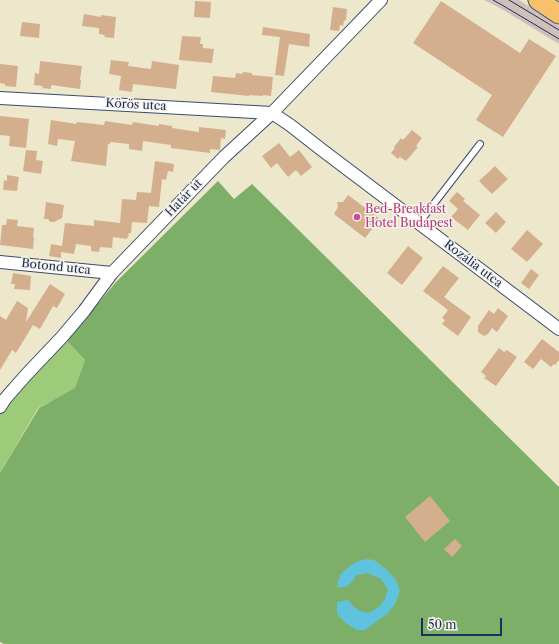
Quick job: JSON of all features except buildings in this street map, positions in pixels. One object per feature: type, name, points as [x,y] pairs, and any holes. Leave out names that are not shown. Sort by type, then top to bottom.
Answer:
[{"type":"main road","points":[[538,0],[559,14]]},
{"type":"street","name":"Határ út","points":[[0,407],[26,375],[70,328],[112,273],[224,157],[272,112],[381,0]]},
{"type":"street","name":"Körös utca","points":[[0,98],[272,112]]},
{"type":"street","name":"Rozália utca","points":[[272,112],[559,329]]},
{"type":"street","name":"Botond utca","points":[[0,262],[112,273]]},
{"type":"lane","points":[[419,224],[480,144]]},
{"type":"shaded area","points":[[484,0],[519,0],[559,26],[559,44],[500,8]]},
{"type":"green space","points":[[218,181],[234,199],[252,184],[559,487],[559,644],[4,644],[0,642],[0,473],[39,408],[75,388],[85,360],[67,341],[116,282]]},
{"type":"green space","points":[[67,341],[85,360],[75,389],[38,408],[0,473],[0,408]]},
{"type":"water","points":[[366,559],[374,560],[386,569],[396,580],[400,591],[395,604],[388,613],[365,630],[357,630],[346,623],[337,614],[337,602],[348,600],[360,611],[369,613],[380,606],[385,599],[388,590],[381,579],[368,573],[356,575],[352,582],[346,587],[337,587],[340,575],[345,570],[356,562]]},
{"type":"tram line","points":[[493,0],[559,39]]},
{"type":"tram line","points":[[509,0],[559,30]]},
{"type":"place","name":"Bed-Breakfast Hotel Budapest","points":[[357,217]]}]
